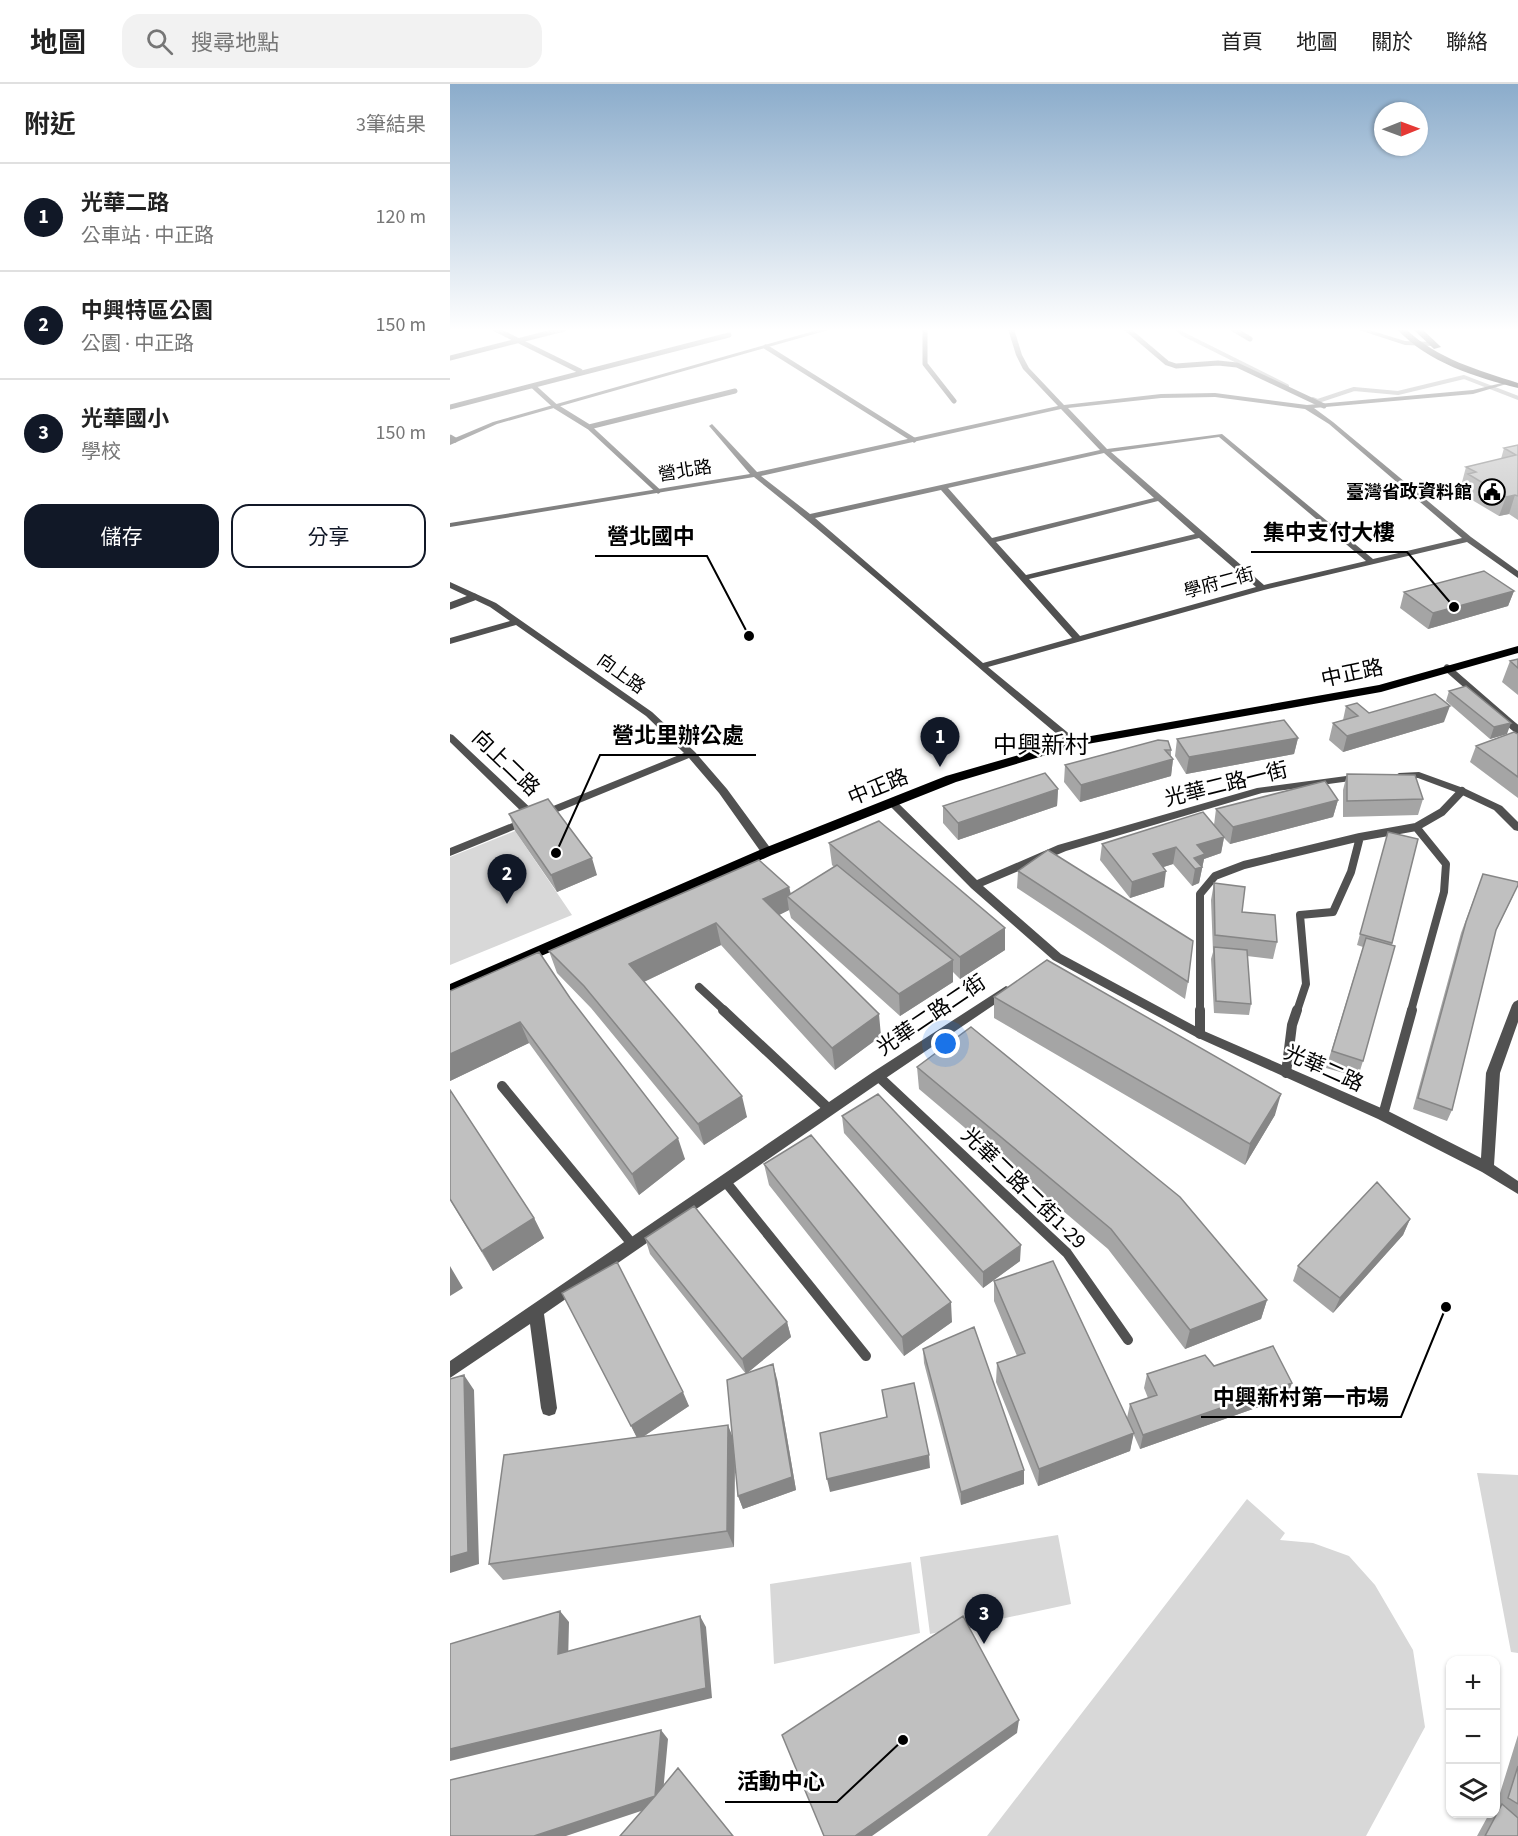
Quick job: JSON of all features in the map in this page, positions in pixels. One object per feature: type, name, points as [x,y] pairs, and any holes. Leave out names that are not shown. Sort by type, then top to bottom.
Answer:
[{"type":"main road","name":"中正路","points":[[450,990],[767,852],[951,779],[1074,743],[1289,706],[1381,687],[1518,649]]},
{"type":"street","points":[[452,440],[495,423],[538,411]]},
{"type":"street","name":"營北路","points":[[450,525],[755,475],[1046,411]]},
{"type":"street","points":[[1067,411],[1105,451],[1262,588]]},
{"type":"street","points":[[1313,411],[1331,423],[1468,538],[1518,574]]},
{"type":"street","points":[[712,426],[755,475],[809,517],[1074,743]]},
{"type":"street","points":[[809,517],[1105,451],[1220,435],[1372,562]]},
{"type":"street","points":[[942,486],[1078,639]]},
{"type":"street","points":[[989,541],[1158,499]]},
{"type":"street","points":[[1024,578],[1200,535]]},
{"type":"street","name":"學府二街","points":[[981,666],[1262,588],[1468,538]]},
{"type":"street","name":"向上路","points":[[450,585],[493,605],[649,714],[690,754],[723,791],[767,852]]},
{"type":"street","points":[[450,641],[516,622]]},
{"type":"street","name":"向上二路","points":[[450,737],[534,818]]},
{"type":"street","points":[[450,852],[690,754]]},
{"type":"street","name":"光華二路一街","points":[[975,885],[1062,848],[1261,790],[1357,777],[1419,775],[1462,791],[1498,808],[1518,828]]},
{"type":"street","name":"光華二路","points":[[891,803],[1052,960],[1200,1034],[1383,1115],[1487,1168],[1518,1188]]},
{"type":"street","name":"光華二路二街","points":[[450,1370],[1020,981]]},
{"type":"street","points":[[1487,1168],[1493,1073],[1518,1005]]},
{"type":"street","points":[[536,1311],[549,1408]]},
{"type":"lane","points":[[563,411],[589,427],[658,491]]},
{"type":"lane","points":[[589,427],[655,411]]},
{"type":"lane","points":[[867,411],[914,440]]},
{"type":"lane","points":[[450,606],[474,597]]},
{"type":"lane","points":[[1447,669],[1518,730]]},
{"type":"lane","points":[[1200,1034],[1200,894],[1215,876],[1244,865],[1360,837],[1416,827],[1442,812],[1462,791]]},
{"type":"lane","points":[[1383,1115],[1444,892],[1446,864],[1416,827]]},
{"type":"lane","points":[[1287,1073],[1292,1025],[1306,984],[1300,915],[1333,912],[1351,872],[1360,837]]},
{"type":"lane","points":[[699,987],[830,1109]]},
{"type":"lane","name":"光華二路二街1-29","points":[[878,1076],[1067,1253],[1128,1340]]},
{"type":"lane","points":[[502,1086],[633,1245]]},
{"type":"lane","points":[[725,1181],[866,1356]]},
{"type":"shaded area","points":[[515,831],[572,915],[450,965],[450,857]]},
{"type":"shaded area","points":[[1477,1473],[1518,1475],[1518,1653],[1511,1652]]},
{"type":"shaded area","points":[[1247,1499],[1285,1533],[1280,1540],[1313,1543],[1349,1556],[1375,1585],[1413,1650],[1425,1727],[1366,1836],[987,1836]]},
{"type":"shaded area","points":[[1058,1535],[1071,1604],[930,1634],[920,1557]]},
{"type":"shaded area","points":[[911,1562],[920,1633],[774,1664],[770,1584]]},
{"type":"building","points":[[1518,445],[1518,496],[1506,497],[1468,474],[1476,472],[1466,467],[1516,455],[1504,448]]},
{"type":"building","points":[[1484,571],[1514,591],[1433,613],[1404,592]]},
{"type":"building","points":[[1518,659],[1518,668],[1510,661]]},
{"type":"building","points":[[1466,686],[1511,723],[1494,727],[1449,691]]},
{"type":"building","points":[[1435,694],[1450,706],[1347,736],[1333,723],[1358,716],[1346,706],[1357,703],[1369,713]]},
{"type":"building","points":[[1284,720],[1298,738],[1189,757],[1177,739]]},
{"type":"building","points":[[1514,732],[1518,734],[1518,777],[1476,746]]},
{"type":"building","points":[[1158,740],[1168,741],[1171,750],[1165,750],[1173,759],[1081,785],[1065,765]]},
{"type":"building","points":[[1045,773],[1058,789],[958,823],[943,806]]},
{"type":"building","points":[[1347,774],[1415,775],[1423,799],[1347,801]]},
{"type":"building","points":[[1325,781],[1338,800],[1233,827],[1216,809]]},
{"type":"building","points":[[548,799],[592,858],[551,875],[509,814]]},
{"type":"building","points":[[1203,812],[1224,837],[1197,845],[1205,854],[1194,858],[1202,867],[1195,869],[1176,847],[1153,854],[1166,871],[1132,882],[1102,844]]},
{"type":"building","points":[[879,821],[1005,928],[960,957],[829,843]]},
{"type":"building","points":[[1388,832],[1418,839],[1392,943],[1360,934]]},
{"type":"building","points":[[1048,850],[1193,941],[1188,982],[1018,871]]},
{"type":"building","points":[[759,860],[789,887],[763,899],[879,1014],[832,1048],[716,923],[629,964],[742,1096],[698,1124],[584,986],[549,951]]},
{"type":"building","points":[[837,865],[953,960],[899,994],[787,896]]},
{"type":"building","points":[[1483,874],[1518,882],[1518,885],[1496,930],[1452,1110],[1418,1098],[1466,922]]},
{"type":"building","points":[[1214,883],[1245,887],[1242,912],[1275,915],[1277,942],[1215,935]]},
{"type":"building","points":[[1366,938],[1395,946],[1363,1061],[1332,1051]]},
{"type":"building","points":[[1214,947],[1247,950],[1251,1004],[1216,1001]]},
{"type":"building","points":[[539,952],[570,998],[678,1138],[632,1174],[520,1022],[450,1054],[450,991]]},
{"type":"building","points":[[1047,960],[1281,1094],[1250,1144],[994,997]]},
{"type":"building","points":[[971,1027],[1180,1197],[1267,1300],[1190,1330],[1111,1229],[917,1067]]},
{"type":"building","points":[[450,1090],[534,1218],[482,1251],[450,1199]]},
{"type":"building","points":[[878,1094],[1021,1245],[983,1272],[842,1116]]},
{"type":"building","points":[[811,1135],[951,1302],[902,1337],[764,1164]]},
{"type":"building","points":[[1377,1182],[1410,1219],[1340,1298],[1298,1266]]},
{"type":"building","points":[[694,1206],[787,1322],[742,1359],[645,1238]]},
{"type":"building","points":[[1053,1261],[1134,1433],[1039,1469],[997,1363],[1025,1353],[994,1281]]},
{"type":"building","points":[[617,1262],[683,1392],[631,1426],[562,1293]]},
{"type":"building","points":[[974,1327],[1024,1470],[961,1492],[923,1349]]},
{"type":"building","points":[[1273,1346],[1292,1383],[1143,1435],[1130,1404],[1157,1395],[1147,1374],[1205,1355],[1214,1366]]},
{"type":"building","points":[[773,1364],[792,1477],[738,1496],[727,1380]]},
{"type":"building","points":[[464,1375],[468,1552],[450,1557],[450,1379]]},
{"type":"building","points":[[914,1383],[929,1455],[827,1479],[820,1433],[887,1417],[882,1390]]},
{"type":"building","points":[[728,1425],[727,1531],[489,1564],[504,1455]]},
{"type":"building","points":[[560,1611],[558,1654],[700,1616],[706,1688],[450,1749],[450,1644]]},
{"type":"building","points":[[963,1616],[1019,1720],[855,1836],[824,1836],[782,1735]]},
{"type":"building","points":[[661,1730],[655,1796],[534,1836],[450,1836],[450,1780]]},
{"type":"building","points":[[1518,1766],[1518,1804],[1508,1798]]},
{"type":"building","points":[[678,1768],[733,1836],[620,1836]]},
{"type":"building","points":[[1502,1804],[1518,1818],[1518,1836],[1485,1836],[1495,1818],[1500,1818]]},
{"type":"place","name":"臺灣省政資料館","points":[[1492,492]]},
{"type":"place","name":"集中支付大樓","points":[[1454,607]]},
{"type":"place","name":"營北國中","points":[[749,636]]},
{"type":"place","name":"光華二路","points":[[940,767]]},
{"type":"place","name":"營北里辦公處","points":[[556,853]]},
{"type":"place","name":"中興特區公園","points":[[507,904]]},
{"type":"place","name":"中興新村第一市場","points":[[1446,1307]]},
{"type":"place","name":"光華國小","points":[[984,1644]]},
{"type":"place","name":"活動中心","points":[[903,1740]]},
{"type":"district","name":"中興新村","points":[[1041,745]]}]
